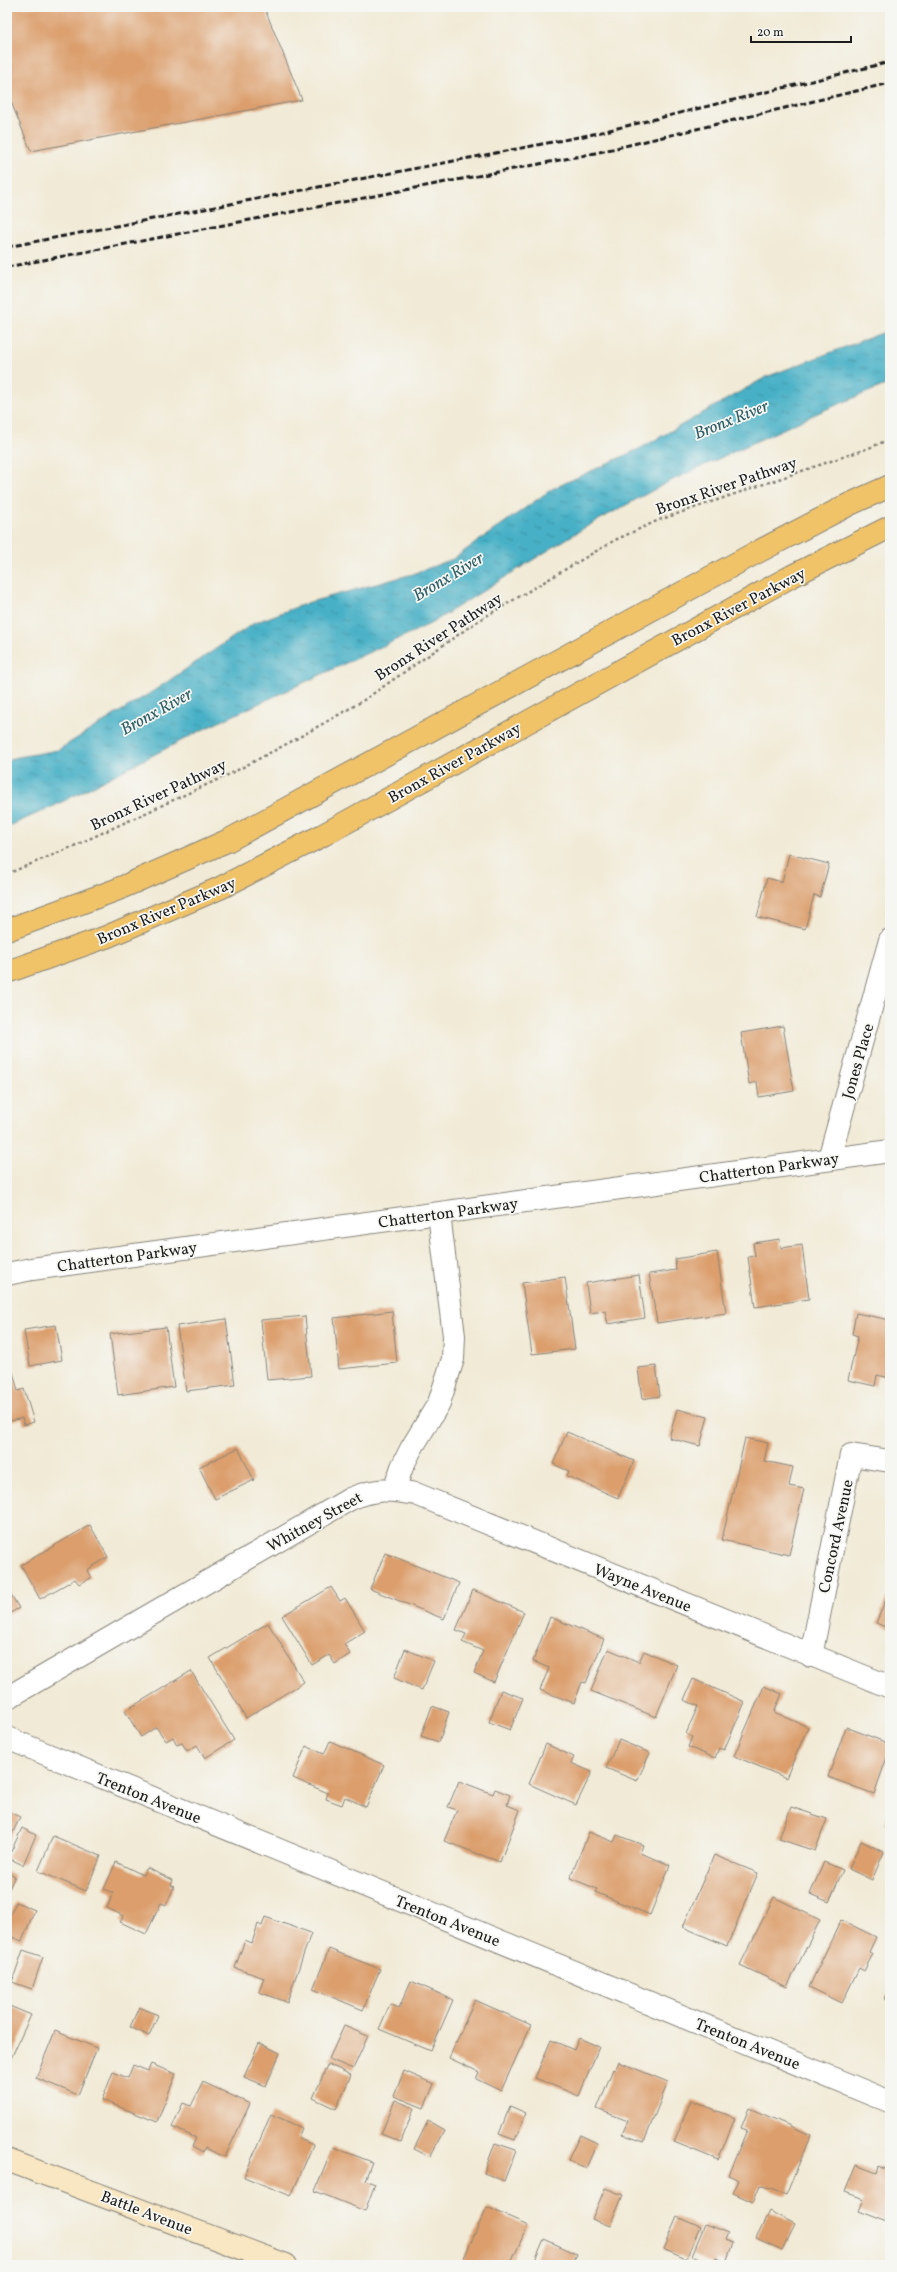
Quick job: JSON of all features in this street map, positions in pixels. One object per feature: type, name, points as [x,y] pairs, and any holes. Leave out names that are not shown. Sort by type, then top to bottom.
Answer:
[{"type":"highway","points":[[7,930],[116,890],[229,840],[748,557],[850,504],[890,486]]},
{"type":"highway","name":"Bronx River Parkway","points":[[7,972],[106,937],[220,888],[330,831],[792,576],[890,528]]},
{"type":"street","name":"Jones Place","points":[[829,1159],[890,940]]},
{"type":"street","name":"Chatterton Parkway","points":[[7,1274],[39,1268],[890,1151]]},
{"type":"street","points":[[394,1490],[411,1449],[439,1403],[453,1359],[454,1336],[439,1214]]},
{"type":"street","name":"Concord Avenue","points":[[811,1656],[852,1455],[890,1461]]},
{"type":"street","name":"Whitney Street","points":[[7,1698],[350,1499],[369,1490],[394,1490]]},
{"type":"street","name":"Wayne Avenue","points":[[394,1490],[428,1499],[890,1687]]},
{"type":"street","name":"Trenton Avenue","points":[[7,1738],[890,2102]]},
{"type":"street","name":"Battle Avenue","points":[[7,2160],[275,2263]]},
{"type":"path","name":"Bronx River Pathway","points":[[7,874],[74,846],[225,777],[296,739],[361,702],[478,621],[616,540],[659,520],[869,448],[890,439]]},
{"type":"water","name":"Bronx River","points":[[890,330],[890,383],[822,411],[668,482],[584,528],[430,624],[204,729],[54,806],[7,827],[7,762],[13,758],[58,750],[155,690],[254,623],[310,602],[413,574],[453,559],[552,489],[641,448],[766,377]]},
{"type":"building","points":[[7,7],[264,7],[302,100],[31,151],[7,92]]},
{"type":"building","points":[[789,854],[829,864],[820,897],[814,895],[805,929],[757,917],[767,878],[782,882]]},
{"type":"building","points":[[783,1026],[794,1091],[759,1097],[757,1082],[749,1084],[741,1033]]},
{"type":"building","points":[[780,1239],[781,1248],[802,1245],[809,1299],[755,1307],[748,1257],[755,1256],[753,1243]]},
{"type":"building","points":[[717,1252],[726,1313],[657,1323],[649,1274],[676,1270],[675,1259]]},
{"type":"building","points":[[639,1275],[645,1318],[608,1324],[605,1311],[590,1313],[586,1283]]},
{"type":"building","points":[[565,1277],[575,1349],[532,1354],[522,1283]]},
{"type":"building","points":[[392,1311],[397,1363],[339,1369],[334,1318]]},
{"type":"building","points":[[856,1313],[890,1320],[890,1378],[877,1375],[875,1386],[848,1380],[858,1336],[852,1334]]},
{"type":"building","points":[[305,1316],[311,1376],[267,1380],[261,1320]]},
{"type":"building","points":[[226,1319],[235,1385],[186,1391],[177,1326]]},
{"type":"building","points":[[56,1325],[62,1360],[30,1366],[24,1330]]},
{"type":"building","points":[[166,1327],[174,1387],[118,1395],[110,1334]]},
{"type":"building","points":[[11,1365],[18,1391],[24,1389],[34,1422],[24,1425],[22,1418],[7,1422],[7,1366]]},
{"type":"building","points":[[656,1366],[660,1396],[642,1399],[638,1368]]},
{"type":"building","points":[[677,1409],[708,1417],[700,1446],[669,1438]]},
{"type":"building","points":[[567,1432],[634,1461],[618,1498],[567,1476],[569,1471],[553,1464]]},
{"type":"building","points":[[745,1438],[768,1443],[764,1461],[793,1467],[789,1486],[804,1489],[789,1555],[722,1540]]},
{"type":"building","points":[[238,1448],[254,1480],[215,1499],[199,1467]]},
{"type":"building","points":[[90,1525],[108,1557],[87,1570],[91,1578],[79,1584],[75,1579],[40,1599],[21,1565]]},
{"type":"building","points":[[385,1553],[459,1583],[444,1619],[370,1589]]},
{"type":"building","points":[[331,1587],[340,1601],[345,1598],[365,1631],[344,1644],[350,1654],[335,1664],[329,1655],[312,1665],[282,1616]]},
{"type":"building","points":[[7,1588],[19,1608],[7,1615]]},
{"type":"building","points":[[473,1590],[524,1612],[494,1682],[474,1673],[483,1651],[462,1642],[466,1634],[456,1630]]},
{"type":"building","points":[[890,1590],[890,1629],[876,1623]]},
{"type":"building","points":[[550,1617],[604,1639],[586,1683],[582,1682],[574,1703],[540,1690],[549,1668],[533,1661]]},
{"type":"building","points":[[268,1623],[304,1682],[246,1718],[210,1658]]},
{"type":"building","points":[[405,1649],[434,1661],[422,1690],[394,1678]]},
{"type":"building","points":[[608,1649],[639,1662],[644,1651],[677,1665],[656,1717],[591,1691]]},
{"type":"building","points":[[191,1671],[234,1740],[205,1758],[197,1745],[187,1751],[182,1743],[177,1745],[173,1737],[166,1741],[156,1727],[141,1737],[125,1711]]},
{"type":"building","points":[[693,1679],[745,1702],[724,1750],[719,1748],[715,1758],[688,1747],[692,1737],[686,1734],[698,1706],[684,1700]]},
{"type":"building","points":[[764,1686],[782,1694],[774,1712],[808,1727],[786,1778],[734,1756]]},
{"type":"building","points":[[501,1690],[523,1698],[510,1730],[489,1722]]},
{"type":"building","points":[[432,1706],[449,1712],[439,1742],[421,1736]]},
{"type":"building","points":[[846,1727],[890,1744],[890,1749],[874,1794],[828,1777]]},
{"type":"building","points":[[619,1740],[650,1753],[637,1781],[606,1768]]},
{"type":"building","points":[[330,1741],[384,1765],[366,1807],[345,1797],[342,1805],[326,1799],[328,1793],[293,1778],[306,1746],[324,1754]]},
{"type":"building","points":[[546,1744],[574,1757],[571,1763],[592,1772],[576,1805],[529,1784]]},
{"type":"building","points":[[459,1781],[493,1794],[495,1789],[510,1795],[507,1805],[520,1810],[500,1862],[444,1841],[457,1810],[448,1807]]},
{"type":"building","points":[[791,1807],[827,1819],[815,1851],[779,1839]]},
{"type":"building","points":[[7,1811],[20,1817],[7,1845]]},
{"type":"building","points":[[890,1812],[890,1825],[885,1823]]},
{"type":"building","points":[[22,1828],[36,1835],[23,1865],[8,1858]]},
{"type":"building","points":[[589,1832],[614,1842],[617,1835],[643,1845],[640,1853],[670,1865],[650,1915],[595,1892],[597,1889],[570,1878]]},
{"type":"building","points":[[53,1836],[101,1856],[86,1891],[38,1871]]},
{"type":"building","points":[[861,1841],[884,1852],[872,1880],[849,1869]]},
{"type":"building","points":[[714,1855],[758,1873],[727,1946],[683,1927]]},
{"type":"building","points":[[116,1862],[143,1875],[147,1868],[173,1880],[171,1885],[174,1887],[166,1905],[161,1903],[146,1934],[120,1922],[124,1916],[107,1908],[113,1893],[104,1889]]},
{"type":"building","points":[[824,1862],[843,1870],[829,1902],[810,1894]]},
{"type":"building","points":[[7,1872],[15,1876],[7,1893]]},
{"type":"building","points":[[774,1897],[820,1920],[787,1987],[740,1965]]},
{"type":"building","points":[[16,1902],[35,1910],[22,1941],[7,1935],[7,1922]]},
{"type":"building","points":[[265,1917],[311,1933],[287,2002],[259,1992],[264,1978],[235,1968],[245,1940],[252,1943],[258,1924],[262,1926]]},
{"type":"building","points":[[841,1920],[876,1937],[869,1952],[873,1954],[864,1971],[859,1968],[842,2003],[809,1987]]},
{"type":"building","points":[[329,1949],[380,1969],[363,2010],[313,1989]]},
{"type":"building","points":[[23,1950],[43,1957],[32,1989],[12,1982]]},
{"type":"building","points":[[411,1981],[453,2000],[431,2051],[379,2029],[390,2004],[399,2008]]},
{"type":"building","points":[[890,1987],[890,2001],[885,1999]]},
{"type":"building","points":[[475,2000],[531,2025],[501,2091],[476,2079],[479,2072],[449,2058]]},
{"type":"building","points":[[7,2005],[31,2015],[7,2067]]},
{"type":"building","points":[[139,2007],[158,2015],[149,2036],[130,2027]]},
{"type":"building","points":[[344,2026],[368,2036],[353,2069],[329,2059]]},
{"type":"building","points":[[55,2031],[97,2048],[78,2095],[36,2078]]},
{"type":"building","points":[[579,2038],[599,2047],[579,2096],[535,2078],[551,2040],[574,2050]]},
{"type":"building","points":[[259,2043],[280,2053],[266,2086],[244,2077]]},
{"type":"building","points":[[619,2062],[668,2082],[644,2142],[622,2134],[628,2121],[597,2109],[613,2069],[615,2070]]},
{"type":"building","points":[[151,2064],[176,2074],[157,2122],[102,2100],[113,2072],[128,2078],[133,2065],[148,2071]]},
{"type":"building","points":[[328,2064],[351,2075],[336,2109],[313,2098]]},
{"type":"building","points":[[404,2071],[434,2084],[424,2108],[394,2096]]},
{"type":"building","points":[[203,2082],[250,2104],[225,2157],[205,2148],[203,2153],[192,2147],[196,2138],[172,2127],[183,2103],[191,2106]]},
{"type":"building","points":[[395,2100],[414,2108],[401,2142],[381,2134]]},
{"type":"building","points":[[691,2100],[735,2118],[718,2160],[674,2142]]},
{"type":"building","points":[[510,2106],[526,2113],[515,2140],[499,2134]]},
{"type":"building","points":[[749,2108],[811,2135],[786,2195],[760,2185],[753,2202],[733,2193],[739,2180],[728,2175],[747,2130],[741,2128]]},
{"type":"building","points":[[271,2114],[302,2128],[298,2138],[313,2145],[291,2196],[244,2177]]},
{"type":"building","points":[[428,2121],[444,2130],[430,2157],[414,2149]]},
{"type":"building","points":[[580,2135],[597,2143],[586,2168],[568,2160]]},
{"type":"building","points":[[495,2143],[516,2150],[504,2181],[484,2173]]},
{"type":"building","points":[[333,2147],[372,2162],[365,2180],[375,2184],[365,2211],[315,2191]]},
{"type":"building","points":[[856,2165],[877,2173],[879,2166],[890,2171],[890,2223],[859,2211],[864,2199],[845,2192]]},
{"type":"building","points":[[605,2188],[623,2195],[610,2226],[592,2219]]},
{"type":"building","points":[[487,2207],[528,2225],[510,2265],[468,2265],[462,2262]]},
{"type":"building","points":[[769,2211],[795,2224],[782,2250],[756,2238]]},
{"type":"building","points":[[677,2217],[700,2227],[686,2259],[663,2249]]},
{"type":"building","points":[[705,2224],[728,2233],[725,2240],[733,2243],[726,2262],[716,2258],[714,2264],[692,2255]]},
{"type":"building","points":[[544,2239],[577,2254],[572,2265],[533,2265]]},
{"type":"railway","points":[[7,247],[589,135],[890,62]]},
{"type":"railway","points":[[7,267],[591,154],[890,83]]}]
